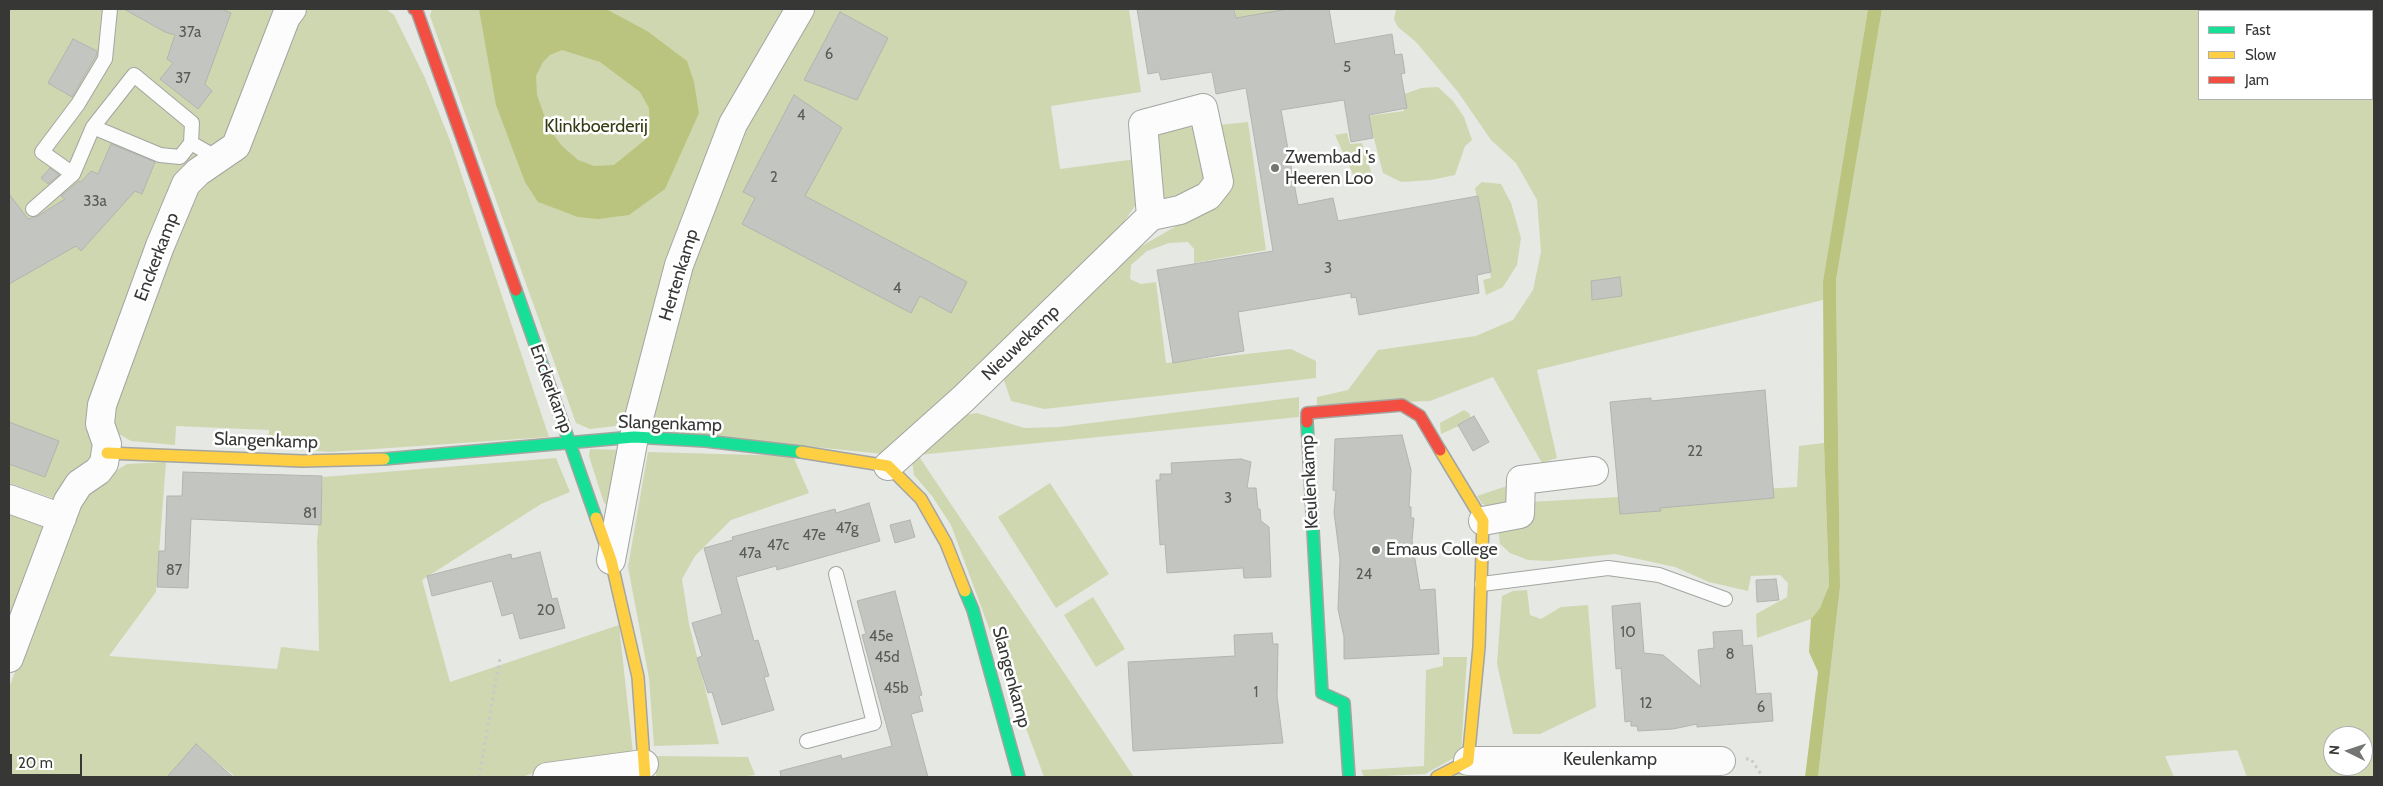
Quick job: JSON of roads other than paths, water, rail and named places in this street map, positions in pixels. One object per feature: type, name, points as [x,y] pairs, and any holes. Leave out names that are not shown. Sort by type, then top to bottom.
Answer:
[{"type":"street","name":"Enckerkamp","points":[[106,452],[107,444],[100,424],[102,405],[160,246],[186,184],[198,172],[220,159],[236,146],[286,17],[292,9]]},
{"type":"street","name":"Enckerkamp","points":[[416,9],[611,560],[638,677],[645,771]]},
{"type":"street","name":"Hertenkamp","points":[[611,560],[634,437],[679,265],[733,124],[800,9]]},
{"type":"street","name":"Nieuwekamp","points":[[888,466],[963,399],[1151,216]]},
{"type":"street","name":"Keulenkamp","points":[[1348,777],[1344,703],[1322,693],[1307,413],[1402,405],[1420,416],[1483,521]]},
{"type":"street","name":"Slangenkamp","points":[[106,452],[302,461],[397,459],[571,445],[634,437],[705,441],[779,449],[888,466],[921,499],[946,543],[973,610],[1019,777]]},
{"type":"street","points":[[9,658],[72,493],[79,484],[98,471],[106,452]]},
{"type":"street","points":[[1468,761],[1482,584],[1483,521],[1520,514],[1521,480],[1594,471]]},
{"type":"street","points":[[9,499],[62,518]]},
{"type":"street","name":"Keulenkamp","points":[[1436,777],[1468,761],[1721,760]]},
{"type":"street","points":[[546,777],[645,771]]},
{"type":"lane","points":[[73,174],[42,152],[78,104],[105,59],[110,9]]},
{"type":"lane","points":[[33,209],[73,174],[93,127],[134,76],[192,123],[192,143],[180,156],[160,155],[93,127]]},
{"type":"lane","points":[[192,143],[220,159]]},
{"type":"lane","points":[[1482,584],[1608,568],[1659,575],[1725,599]]},
{"type":"lane","points":[[807,741],[874,723],[836,574]]},
{"type":"place","name":"Zwembad 's Heeren Loo","points":[[1275,168]]},
{"type":"place","name":"Emaus College","points":[[1376,550]]},
{"type":"park label","name":"Klinkboerderij","points":[[596,127]]}]
